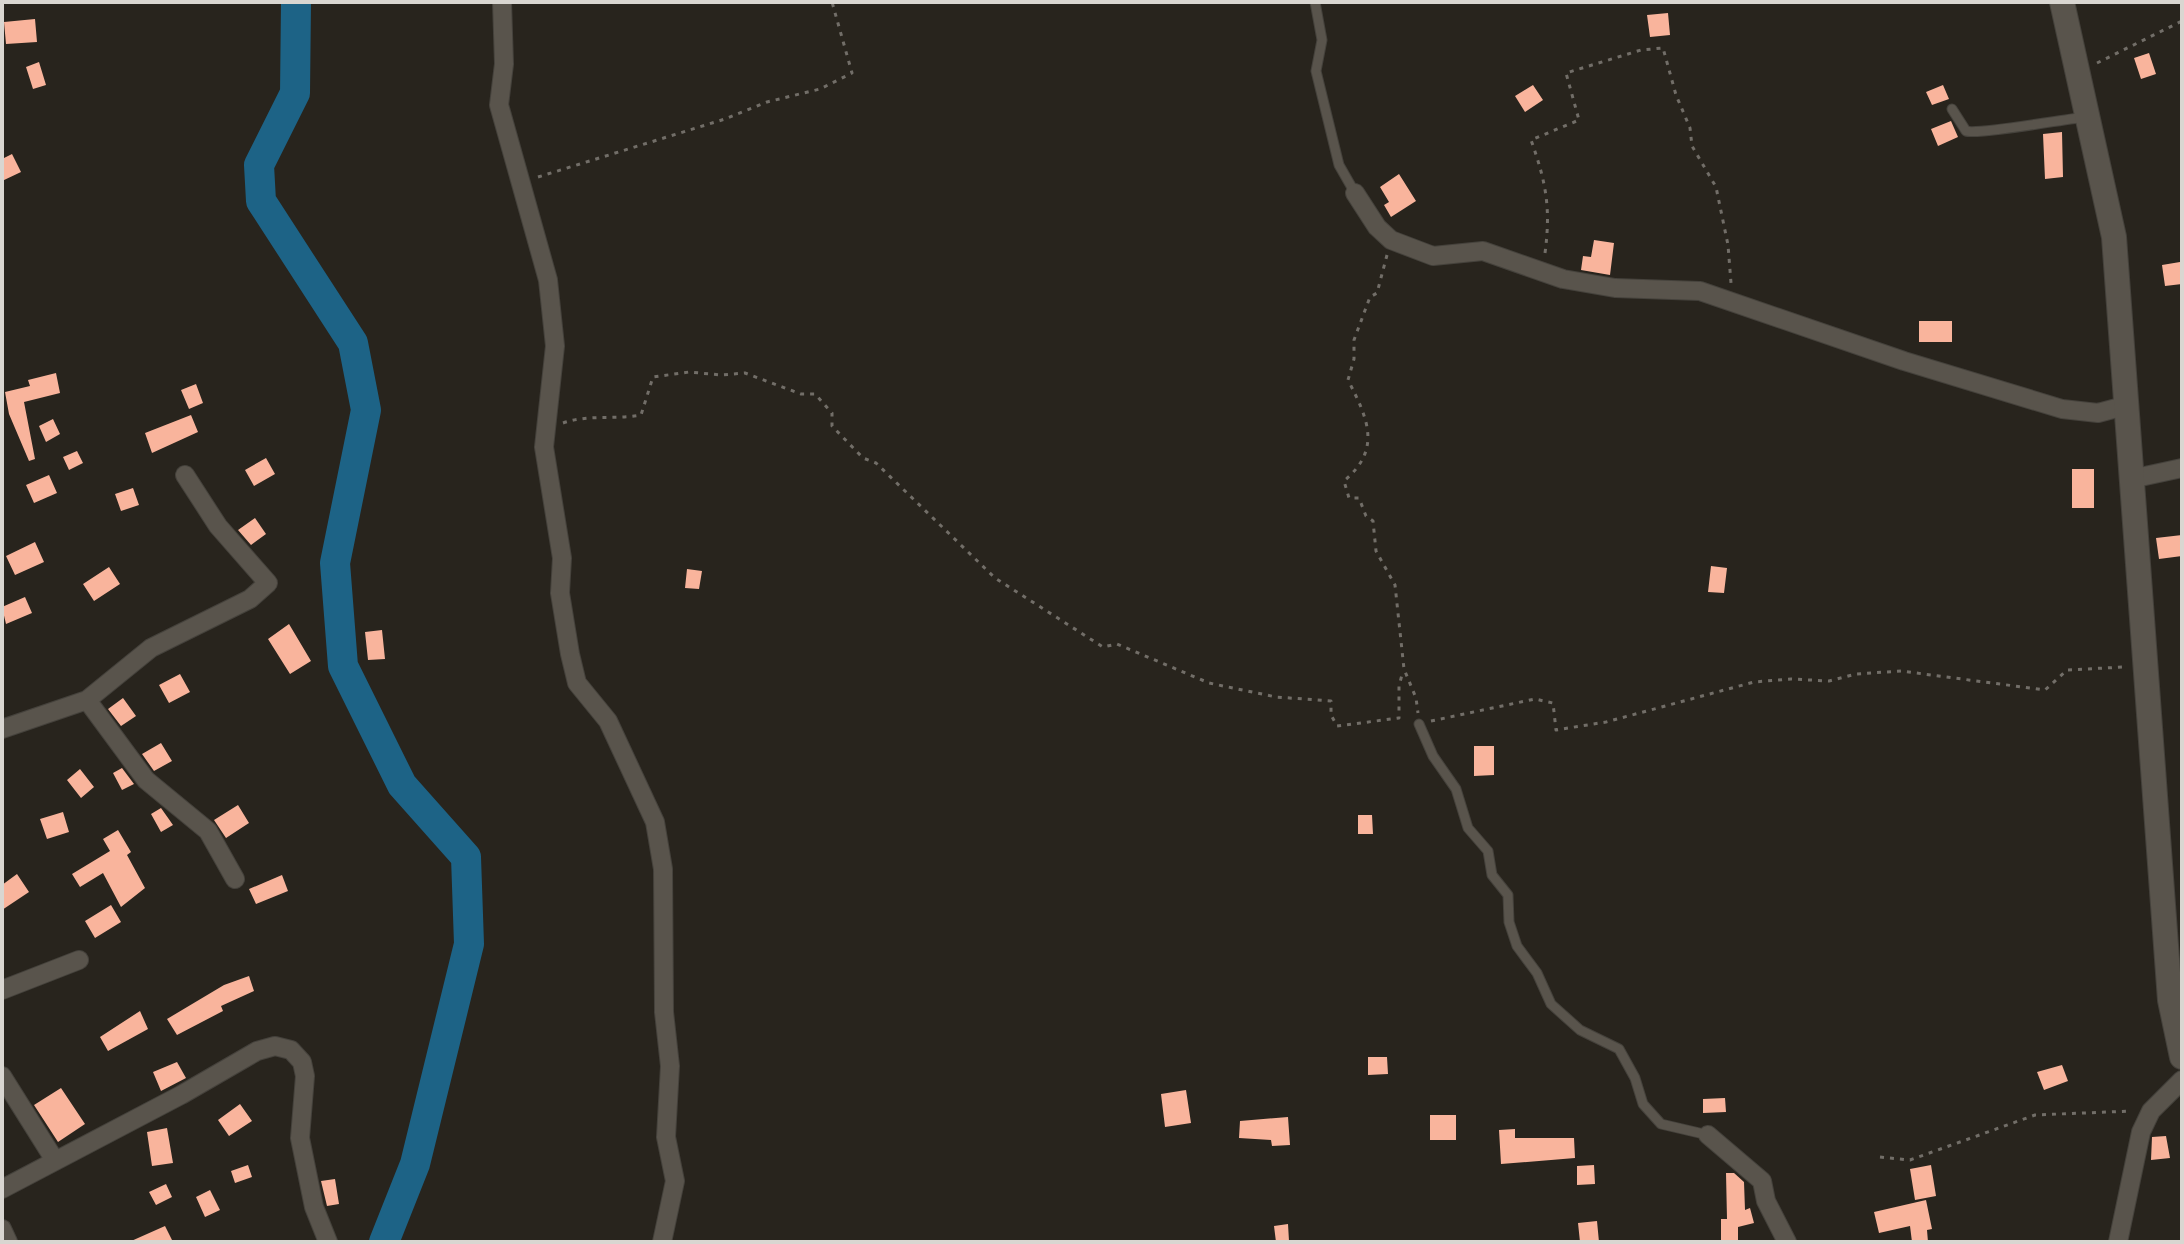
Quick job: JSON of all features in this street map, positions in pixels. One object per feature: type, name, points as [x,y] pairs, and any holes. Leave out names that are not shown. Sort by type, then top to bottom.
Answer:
[{"type":"street","points":[[502,2],[504,64],[499,105],[548,280],[555,346],[545,464],[553,489],[562,558],[560,593],[577,683],[608,721],[655,822],[663,869],[664,1012],[670,1066],[666,1137],[675,1181],[662,1242]]},
{"type":"street","points":[[2062,2],[2114,237],[2170,1000],[2180,1041]]},
{"type":"street","points":[[1355,193],[1377,227],[1391,240],[1433,256],[1483,251],[1542,271],[1615,288],[1700,291],[2062,409],[2098,413],[2128,405]]},
{"type":"street","points":[[2131,479],[2182,468]]},
{"type":"street","points":[[2,729],[87,700],[151,648],[250,599],[268,583],[218,526],[185,475]]},
{"type":"street","points":[[87,700],[146,780],[208,831],[235,879]]},
{"type":"street","points":[[2,990],[79,960]]},
{"type":"street","points":[[2,1189],[181,1095],[257,1051],[275,1046],[291,1050],[302,1062],[305,1076],[300,1138],[314,1207],[328,1242]]},
{"type":"street","points":[[2,1076],[54,1159]]},
{"type":"street","points":[[2118,1242],[2141,1132],[2151,1111],[2182,1080]]},
{"type":"street","points":[[1708,1135],[1762,1181],[1766,1201],[1787,1242]]},
{"type":"street","points":[[2,1229],[8,1242]]},
{"type":"lane","points":[[1315,2],[1322,40],[1316,71],[1339,165],[1355,193]]},
{"type":"lane","points":[[1952,109],[1966,131],[1980,134],[2015,125],[2086,117]]},
{"type":"lane","points":[[1419,724],[1433,756],[1456,789],[1468,828],[1488,851],[1492,875],[1508,895],[1509,922],[1517,946],[1546,988],[1551,1004],[1580,1030],[1619,1049],[1635,1078],[1643,1104],[1661,1124],[1708,1135]]},
{"type":"path","points":[[523,183],[550,171],[725,119],[767,102],[820,89],[852,73],[832,2]]},
{"type":"path","points":[[2076,74],[2182,21]]},
{"type":"path","points":[[1542,271],[1549,222],[1546,184],[1531,140],[1579,120],[1566,73],[1641,50],[1663,48],[1676,95],[1690,128],[1692,146],[1716,187],[1728,245],[1733,303]]},
{"type":"path","points":[[1391,240],[1377,293],[1370,297],[1354,340],[1354,359],[1348,380],[1367,417],[1370,432],[1362,466],[1344,481],[1349,498],[1359,498],[1366,516],[1373,521],[1376,551],[1395,585],[1404,669],[1416,698],[1419,724],[1535,699],[1553,703],[1556,730],[1620,718],[1754,682],[1791,679],[1829,681],[1856,674],[1901,671],[2045,690],[2067,670],[2145,665]]},
{"type":"path","points":[[548,428],[583,415],[613,420],[641,415],[653,377],[689,372],[721,375],[745,373],[801,394],[815,394],[832,413],[832,426],[863,458],[876,463],[950,538],[983,564],[995,578],[1103,647],[1117,644],[1173,670],[1224,687],[1276,697],[1331,701],[1331,715],[1337,726],[1399,718],[1399,686],[1404,669]]},
{"type":"path","points":[[1880,1157],[1910,1160],[2035,1115],[2151,1111]]},
{"type":"building","points":[[1668,13],[1670,35],[1650,37],[1647,15]]},
{"type":"building","points":[[35,19],[37,42],[6,44],[4,22]]},
{"type":"building","points":[[2149,53],[2156,74],[2141,79],[2134,58]]},
{"type":"building","points":[[39,62],[46,85],[33,89],[26,67]]},
{"type":"building","points":[[1533,85],[1543,100],[1525,112],[1515,96]]},
{"type":"building","points":[[1943,85],[1949,99],[1932,105],[1926,92]]},
{"type":"building","points":[[1951,121],[1958,137],[1938,146],[1931,129]]},
{"type":"building","points":[[2062,132],[2063,177],[2045,179],[2043,134]]},
{"type":"building","points":[[12,154],[21,172],[2,181],[2,159]]},
{"type":"building","points":[[1399,174],[1416,201],[1391,217],[1384,205],[1389,202],[1380,187]]},
{"type":"building","points":[[1594,240],[1614,243],[1610,275],[1581,270],[1583,256],[1591,257]]},
{"type":"building","points":[[2180,262],[2182,284],[2165,286],[2162,265]]},
{"type":"building","points":[[1919,321],[1952,321],[1952,342],[1919,342]]},
{"type":"building","points":[[56,373],[60,393],[24,402],[35,459],[29,461],[9,414],[5,392],[30,386],[28,380]]},
{"type":"building","points":[[196,384],[203,403],[189,409],[181,390]]},
{"type":"building","points":[[191,415],[198,432],[152,453],[145,433]]},
{"type":"building","points":[[53,419],[60,434],[46,442],[39,426]]},
{"type":"building","points":[[77,451],[83,463],[69,470],[63,457]]},
{"type":"building","points":[[266,458],[275,474],[254,486],[245,470]]},
{"type":"building","points":[[2072,469],[2094,469],[2094,508],[2072,508]]},
{"type":"building","points":[[49,475],[57,493],[34,503],[26,485]]},
{"type":"building","points":[[133,488],[139,505],[121,511],[115,494]]},
{"type":"building","points":[[255,518],[266,534],[251,545],[238,530]]},
{"type":"building","points":[[2182,535],[2182,556],[2159,559],[2156,538]]},
{"type":"building","points":[[35,542],[44,562],[15,575],[6,556]]},
{"type":"building","points":[[1711,566],[1727,568],[1724,593],[1708,592]]},
{"type":"building","points":[[109,567],[120,584],[94,601],[83,584]]},
{"type":"building","points":[[687,569],[702,571],[699,589],[685,588]]},
{"type":"building","points":[[25,597],[32,613],[6,624],[2,607]]},
{"type":"building","points":[[289,624],[311,661],[290,674],[268,639]]},
{"type":"building","points":[[382,630],[385,659],[368,660],[365,632]]},
{"type":"building","points":[[180,674],[190,692],[169,703],[159,685]]},
{"type":"building","points":[[123,698],[136,716],[121,726],[108,709]]},
{"type":"building","points":[[161,743],[172,761],[154,771],[142,754]]},
{"type":"building","points":[[1474,746],[1494,746],[1494,775],[1474,776]]},
{"type":"building","points":[[122,768],[134,784],[122,790],[113,773]]},
{"type":"building","points":[[80,769],[94,787],[81,798],[67,780]]},
{"type":"building","points":[[238,805],[249,823],[226,838],[214,820]]},
{"type":"building","points":[[161,808],[173,825],[161,832],[151,814]]},
{"type":"building","points":[[63,812],[69,832],[47,839],[40,819]]},
{"type":"building","points":[[1358,815],[1372,815],[1373,834],[1358,834]]},
{"type":"building","points":[[118,830],[131,852],[127,855],[145,888],[121,907],[103,873],[80,887],[72,874],[110,851],[103,839]]},
{"type":"building","points":[[17,874],[29,892],[2,910],[2,885]]},
{"type":"building","points":[[282,875],[288,891],[256,904],[249,889]]},
{"type":"building","points":[[111,905],[121,922],[95,938],[85,921]]},
{"type":"building","points":[[249,976],[254,991],[221,1006],[223,1011],[177,1035],[167,1019],[224,985]]},
{"type":"building","points":[[140,1011],[148,1029],[108,1051],[100,1037]]},
{"type":"building","points":[[1368,1057],[1387,1057],[1388,1074],[1368,1075]]},
{"type":"building","points":[[177,1062],[186,1078],[161,1091],[153,1072]]},
{"type":"building","points":[[2062,1065],[2068,1081],[2044,1090],[2037,1072]]},
{"type":"building","points":[[61,1088],[85,1124],[58,1142],[34,1105]]},
{"type":"building","points":[[1186,1090],[1191,1123],[1165,1127],[1161,1094]]},
{"type":"building","points":[[1725,1098],[1726,1112],[1703,1113],[1703,1099]]},
{"type":"building","points":[[240,1104],[252,1121],[229,1136],[218,1120]]},
{"type":"building","points":[[1430,1115],[1456,1115],[1456,1140],[1430,1140]]},
{"type":"building","points":[[1288,1117],[1290,1145],[1272,1146],[1271,1140],[1239,1138],[1240,1121]]},
{"type":"building","points":[[167,1128],[173,1163],[152,1166],[147,1132]]},
{"type":"building","points":[[1515,1129],[1515,1138],[1574,1138],[1575,1158],[1501,1164],[1499,1130]]},
{"type":"building","points":[[2166,1136],[2170,1158],[2151,1160],[2152,1137]]},
{"type":"building","points":[[248,1165],[252,1177],[235,1183],[231,1171]]},
{"type":"building","points":[[1594,1165],[1595,1184],[1577,1185],[1577,1166]]},
{"type":"building","points":[[1931,1165],[1936,1196],[1915,1200],[1910,1169]]},
{"type":"building","points":[[1726,1173],[1734,1173],[1744,1182],[1745,1210],[1750,1208],[1754,1223],[1738,1227],[1738,1242],[1721,1242],[1721,1219],[1727,1219]]},
{"type":"building","points":[[335,1179],[339,1204],[327,1206],[321,1181]]},
{"type":"building","points":[[166,1184],[172,1197],[156,1205],[149,1192]]},
{"type":"building","points":[[210,1190],[220,1210],[205,1217],[196,1197]]},
{"type":"building","points":[[1926,1200],[1932,1229],[1927,1230],[1928,1242],[1912,1242],[1910,1226],[1879,1233],[1874,1212]]},
{"type":"building","points":[[1597,1221],[1599,1242],[1580,1242],[1578,1223]]},
{"type":"building","points":[[1288,1224],[1289,1241],[1276,1242],[1274,1226]]},
{"type":"building","points":[[165,1226],[173,1242],[129,1242]]},
{"type":"waterway","points":[[296,2],[295,93],[259,165],[261,201],[353,343],[366,410],[335,563],[343,666],[402,785],[466,857],[469,944],[415,1164],[384,1242]]}]
